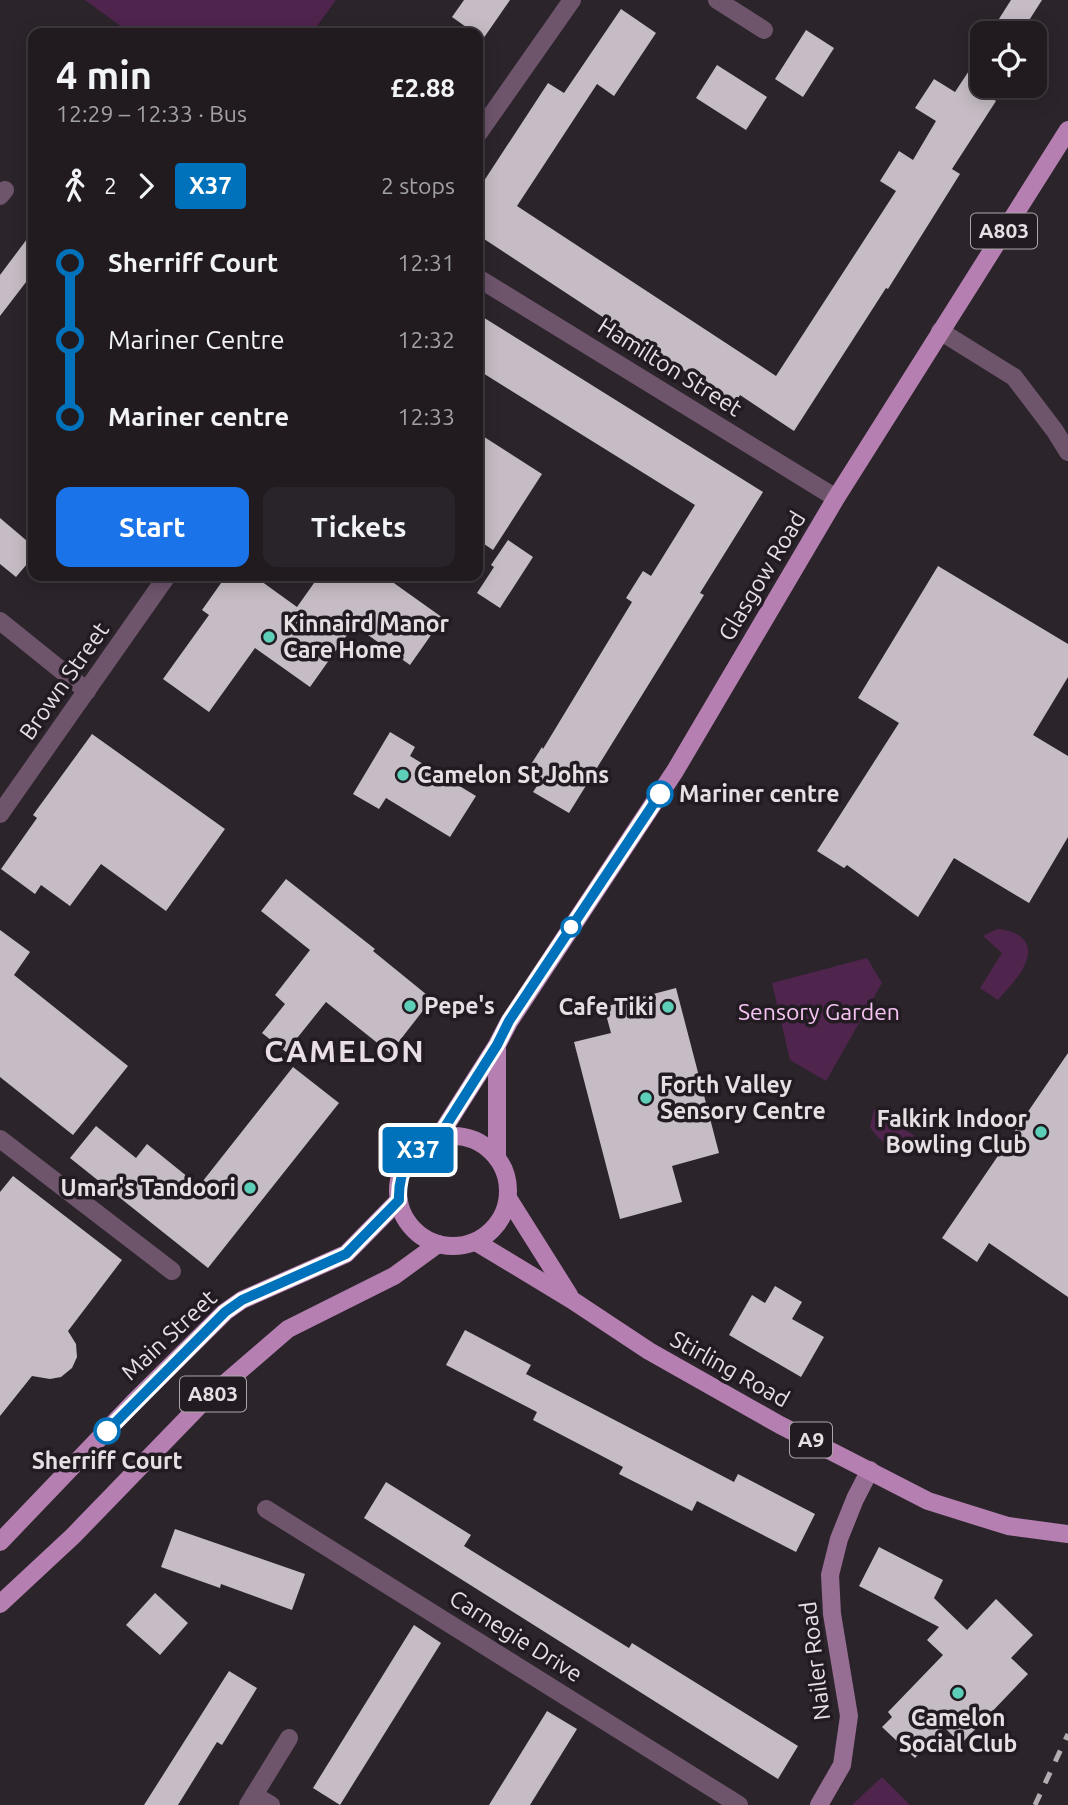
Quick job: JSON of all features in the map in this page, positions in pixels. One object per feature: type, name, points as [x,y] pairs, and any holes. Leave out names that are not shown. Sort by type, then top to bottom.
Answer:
[{"type":"main road","name":"Glasgow Road","points":[[438,1138],[497,1045],[509,1021],[675,771],[836,498],[1068,130]]},
{"type":"main road","name":"Glasgow Road","points":[[497,1045],[497,1158]]},
{"type":"main road","points":[[454,1136],[485,1146],[497,1158],[506,1177],[508,1198],[503,1216],[492,1231],[476,1241],[457,1246],[438,1244],[424,1238],[412,1228],[403,1215],[398,1184],[407,1162],[423,1145],[438,1138],[454,1136]]},
{"type":"main road","name":"Stirling Road","points":[[508,1198],[572,1300]]},
{"type":"main road","name":"Main Street","points":[[0,1542],[134,1402],[225,1312],[242,1300],[346,1254],[399,1200]]},
{"type":"main road","name":"Stirling Road","points":[[476,1241],[649,1351],[780,1425],[928,1501],[1008,1526],[1068,1534]]},
{"type":"main road","name":"A803","points":[[0,1604],[73,1536],[201,1404],[288,1329],[394,1276],[438,1244]]},
{"type":"street","points":[[483,127],[572,0]]},
{"type":"street","points":[[717,0],[764,30]]},
{"type":"street","name":"Hamilton Street","points":[[483,281],[836,498]]},
{"type":"street","points":[[940,331],[1014,377],[1068,452]]},
{"type":"street","name":"Brown Street","points":[[0,814],[163,581]]},
{"type":"street","points":[[0,621],[86,691]]},
{"type":"street","points":[[0,1139],[173,1271]]},
{"type":"street","name":"Nailer Road","points":[[819,1805],[842,1765],[849,1716],[832,1614],[830,1575],[839,1539],[870,1470]]},
{"type":"street","name":"Carnegie Drive","points":[[266,1509],[739,1805]]},
{"type":"street","points":[[271,1805],[251,1800],[289,1738]]},
{"type":"green space","points":[[85,0],[336,0],[316,28],[123,28]]},
{"type":"green space","points":[[997,929],[1018,935],[1028,949],[1023,969],[998,1000],[980,988],[1002,953],[983,936]]},
{"type":"green space","name":"Sensory Garden","points":[[867,958],[882,983],[826,1081],[790,1060],[772,983]]},
{"type":"green space","points":[[874,1109],[918,1138],[906,1148],[885,1143],[870,1127]]},
{"type":"green space","points":[[882,1777],[910,1805],[852,1805]]},
{"type":"building","points":[[464,0],[510,0],[483,39],[483,28],[468,28],[452,17]]},
{"type":"building","points":[[1011,0],[1042,0],[1029,21],[998,21]]},
{"type":"building","points":[[621,9],[656,33],[614,96],[597,84],[517,206],[776,376],[896,191],[880,181],[899,151],[913,160],[936,121],[915,108],[934,79],[955,92],[970,69],[970,98],[991,98],[996,101],[952,169],[960,174],[794,431],[740,395],[735,404],[483,238],[483,182],[548,83],[564,93]]},
{"type":"building","points":[[806,30],[834,48],[803,97],[775,79]]},
{"type":"building","points":[[717,65],[767,97],[746,130],[696,98]]},
{"type":"building","points":[[28,238],[28,280],[0,316],[0,275]]},
{"type":"building","points":[[483,317],[763,492],[700,593],[704,595],[569,813],[533,792],[539,783],[525,774],[632,602],[626,598],[643,571],[651,576],[695,505],[483,373]]},
{"type":"building","points":[[483,436],[542,474],[493,550],[483,543]]},
{"type":"building","points":[[0,518],[28,542],[28,563],[16,577],[0,564]]},
{"type":"building","points":[[508,540],[533,557],[500,608],[477,593]]},
{"type":"building","name":"Mariner centre","points":[[938,566],[1068,644],[1068,677],[1033,735],[1068,756],[1068,837],[1029,903],[954,858],[918,917],[847,865],[844,868],[817,851],[899,723],[858,698]]},
{"type":"building","name":"Kinnaird Manor Care Home","points":[[222,581],[261,581],[297,607],[315,581],[391,581],[443,618],[410,665],[354,625],[310,687],[255,648],[209,712],[163,679],[209,615],[202,610]]},
{"type":"building","name":"Camelon St Johns","points":[[390,732],[415,747],[410,756],[476,796],[450,837],[386,798],[379,809],[353,794]]},
{"type":"building","points":[[92,734],[225,829],[166,911],[101,864],[70,906],[41,885],[35,894],[1,869],[37,818],[33,815]]},
{"type":"building","points":[[286,879],[375,949],[373,951],[432,999],[390,1053],[326,1002],[286,1052],[262,1033],[285,1004],[275,995],[310,950],[261,911]]},
{"type":"building","points":[[0,930],[30,952],[14,975],[128,1066],[73,1135],[0,1077]]},
{"type":"building","name":"Forth Valley Sensory Centre","points":[[676,988],[719,1153],[672,1166],[682,1202],[620,1219],[574,1042],[611,1033],[604,1007]]},
{"type":"building","name":"Falkirk Indoor Bowling Club","points":[[1068,1053],[1068,1297],[989,1243],[977,1262],[942,1238]]},
{"type":"building","points":[[293,1067],[339,1103],[208,1268],[70,1158],[96,1126],[136,1158],[147,1144],[199,1186]]},
{"type":"building","points":[[13,1176],[122,1260],[68,1331],[76,1344],[77,1357],[72,1368],[61,1377],[50,1379],[32,1376],[0,1416],[0,1192]]},
{"type":"building","points":[[775,1286],[802,1302],[792,1319],[824,1337],[801,1377],[729,1335],[752,1295],[765,1303]]},
{"type":"building","points":[[465,1330],[531,1365],[526,1374],[734,1482],[738,1474],[815,1514],[796,1552],[697,1501],[692,1511],[619,1474],[623,1467],[533,1420],[537,1412],[446,1365]]},
{"type":"building","points":[[386,1482],[471,1535],[464,1546],[629,1648],[632,1643],[798,1746],[778,1779],[364,1518]]},
{"type":"building","points":[[175,1529],[305,1574],[292,1610],[221,1584],[220,1588],[161,1567]]},
{"type":"building","name":"Camelon Social Club","points":[[879,1547],[943,1580],[934,1598],[967,1630],[996,1599],[1033,1635],[1011,1658],[1028,1674],[961,1744],[944,1727],[915,1758],[882,1727],[892,1717],[888,1712],[943,1655],[927,1640],[939,1627],[859,1586]]},
{"type":"building","points":[[155,1593],[188,1623],[160,1655],[126,1625]]},
{"type":"building","points":[[414,1625],[441,1643],[340,1805],[313,1788]]},
{"type":"building","points":[[229,1671],[257,1688],[222,1745],[217,1742],[178,1805],[144,1805]]},
{"type":"building","points":[[547,1711],[577,1729],[530,1805],[489,1805]]},
{"type":"railway","points":[[1035,1805],[1068,1734]]},
{"type":"bus line","name":"X37","points":[[107,1431],[225,1312],[242,1300],[346,1254],[399,1200],[398,1184],[411,1155],[438,1138],[497,1045],[509,1021],[660,794]]},
{"type":"place","name":"Kinnaird Manor Care Home","points":[[269,637]]},
{"type":"place","name":"Camelon St Johns","points":[[403,775]]},
{"type":"place","name":"Mariner centre","points":[[660,794]]},
{"type":"place","name":"Pepe's","points":[[410,1006]]},
{"type":"place","name":"Cafe Tiki","points":[[668,1007]]},
{"type":"place","name":"Forth Valley Sensory Centre","points":[[646,1098]]},
{"type":"place","name":"Falkirk Indoor Bowling Club","points":[[1041,1132]]},
{"type":"place","name":"Umar's Tandoori","points":[[250,1188]]},
{"type":"place","name":"Sherriff Court","points":[[107,1431]]},
{"type":"place","name":"Camelon Social Club","points":[[958,1693]]},
{"type":"district","name":"CAMELON","points":[[345,1052]]}]
